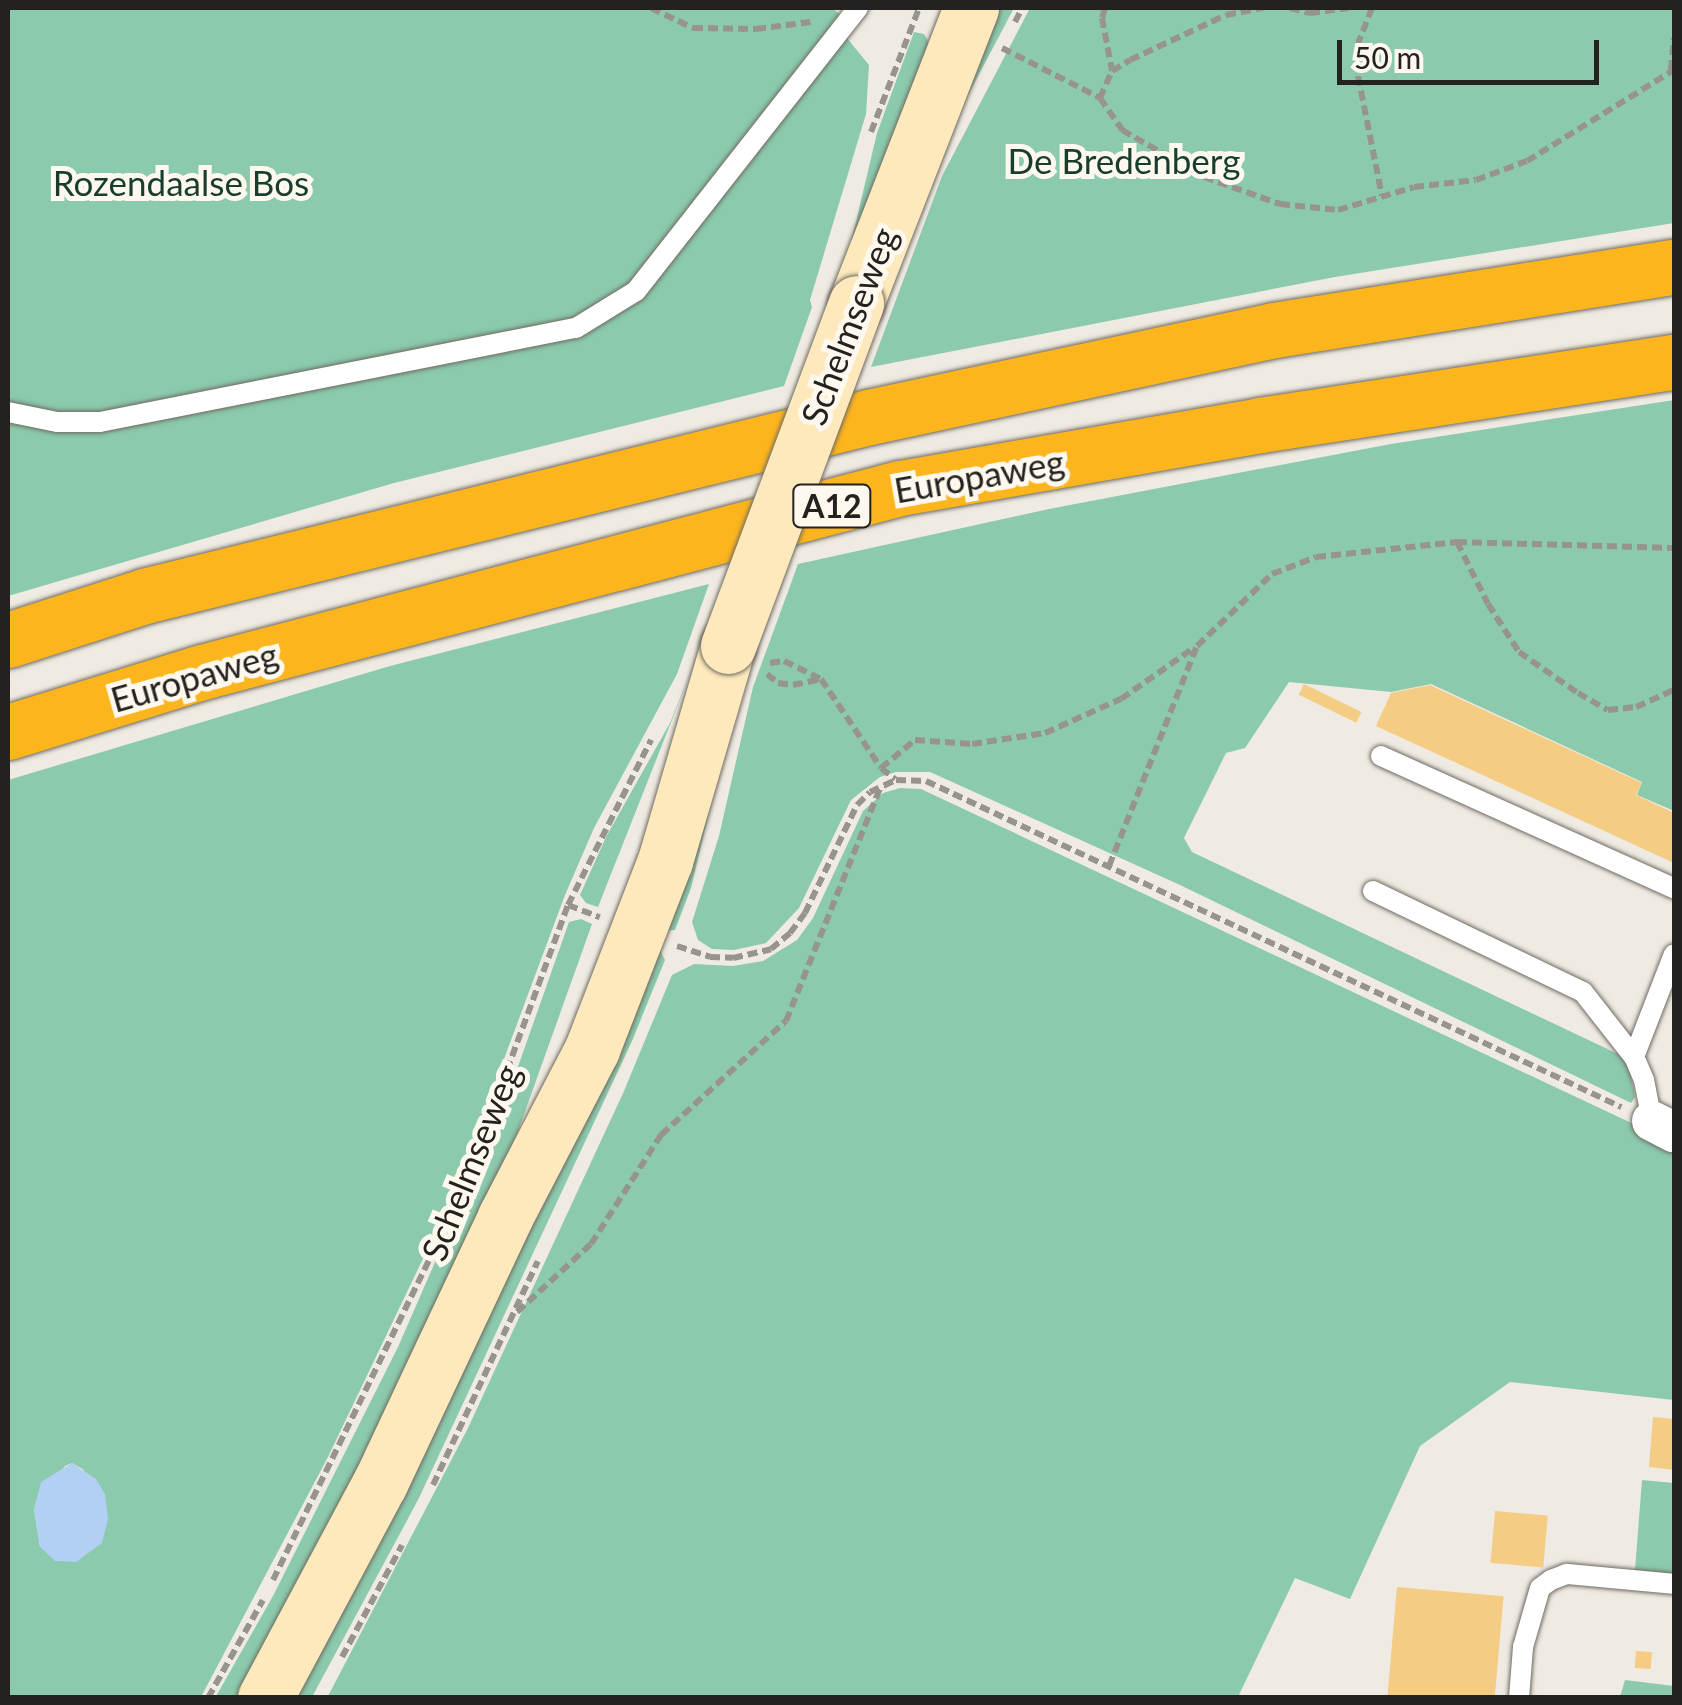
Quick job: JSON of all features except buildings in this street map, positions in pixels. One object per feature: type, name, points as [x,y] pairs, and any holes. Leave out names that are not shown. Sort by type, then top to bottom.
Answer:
[{"type":"highway","name":"A12","points":[[8,640],[144,596],[869,416],[1274,330],[1674,267]]},
{"type":"highway","name":"Europaweg","points":[[8,732],[202,672],[900,488],[1260,425],[1674,362]]},
{"type":"main road","name":"Schelmseweg","points":[[265,1698],[380,1482],[505,1217],[561,1116],[619,985],[688,791],[728,646],[856,303],[986,28]]},
{"type":"lane","points":[[8,412],[57,422],[100,422],[576,328],[636,291],[858,8]]},
{"type":"lane","points":[[1381,756],[1674,888]]},
{"type":"lane","points":[[1374,892],[1583,992],[1634,1058],[1663,1126]]},
{"type":"lane","points":[[1634,1058],[1674,954]]},
{"type":"lane","points":[[1519,1698],[1523,1648],[1540,1588],[1567,1574],[1674,1584]]},
{"type":"path","points":[[651,8],[693,28],[756,29],[822,21]]},
{"type":"path","points":[[1100,98],[1112,71],[1102,18],[1104,8]]},
{"type":"path","points":[[1112,71],[1226,15],[1263,8]]},
{"type":"path","points":[[1290,8],[1310,12],[1348,8]]},
{"type":"path","points":[[1372,8],[1357,46],[1358,76],[1382,196]]},
{"type":"path","points":[[986,28],[1100,98],[1122,130],[1204,178],[1280,204],[1338,210],[1414,186],[1476,180],[1527,161],[1673,70],[1674,38]]},
{"type":"path","points":[[1457,542],[1488,604],[1520,652],[1578,693],[1608,710],[1636,706],[1674,690]]},
{"type":"path","points":[[881,768],[915,740],[972,744],[1045,733],[1121,700],[1197,646],[1272,574],[1316,557],[1457,542],[1674,548]]},
{"type":"path","points":[[1109,866],[1197,646]]},
{"type":"path","points":[[820,679],[793,686],[778,683],[768,677],[766,666],[784,660],[820,679],[881,768],[896,780]]},
{"type":"path","name":"Schelmseweg","points":[[208,1698],[335,1459],[444,1230],[501,1094],[568,905],[654,736]]},
{"type":"path","points":[[676,946],[710,957],[733,958],[760,954],[780,942],[812,900],[857,805],[882,785],[896,780],[926,780],[1663,1126]]},
{"type":"path","points":[[513,1316],[591,1244],[661,1136],[786,1021],[882,785]]},
{"type":"green space","name":"Rozendaalse Bos","points":[[8,8],[832,8],[841,15],[630,286],[576,321],[99,415],[57,415],[8,405]]},
{"type":"green space","points":[[994,8],[1014,8],[950,129]]},
{"type":"green space","name":"De Bredenberg","points":[[1030,8],[1674,8],[1674,223],[1335,277],[871,367],[942,176]]},
{"type":"green space","points":[[842,32],[869,65],[866,114],[810,300],[812,307],[784,386],[394,483],[8,596],[8,420],[102,429],[578,335],[608,319]]},
{"type":"green space","points":[[914,32],[924,34],[929,56],[849,251],[877,133]]},
{"type":"green space","points":[[1674,400],[1674,811],[1637,795],[1642,782],[1431,684],[1391,692],[1289,682],[1245,748],[1226,753],[1184,838],[1192,852],[1618,1054],[1629,1065],[1635,1097],[1631,1103],[1180,885],[930,772],[896,772],[880,777],[851,800],[799,908],[766,943],[734,950],[712,949],[698,940],[692,922],[719,836],[753,687],[798,564],[1049,509],[1391,444]]},
{"type":"green space","points":[[709,584],[677,674],[594,828],[565,895],[453,1196],[328,1457],[201,1697],[8,1697],[8,780],[390,666]],"holes":[[[72,1463],[84,1470],[40,1547],[34,1509],[65,1466]]]},
{"type":"green space","points":[[700,649],[598,907],[586,903],[580,895],[606,837],[670,723]]},
{"type":"green space","points":[[726,741],[691,888],[675,930],[663,931]]},
{"type":"green space","points":[[900,788],[921,789],[1674,1143],[1674,1400],[1510,1382],[1420,1446],[1350,1599],[1295,1578],[1238,1697],[327,1698],[468,1428],[624,1091],[672,975],[694,964],[733,966],[763,961],[797,940],[813,918],[863,811],[883,793]]},
{"type":"green space","points":[[581,919],[592,924],[517,1134],[418,1356],[241,1697],[215,1698],[273,1596],[398,1347],[508,1095],[569,922]]},
{"type":"green space","points":[[659,948],[665,960],[632,1041],[418,1500],[312,1697],[285,1698]]},
{"type":"green space","points":[[1642,1480],[1674,1483],[1674,1574],[1635,1570]]},
{"type":"green space","points":[[1625,1680],[1674,1686],[1674,1697],[1620,1697]]},
{"type":"water","points":[[72,1463],[96,1479],[105,1494],[108,1519],[102,1543],[76,1562],[55,1561],[40,1547],[34,1509],[41,1482]]}]
